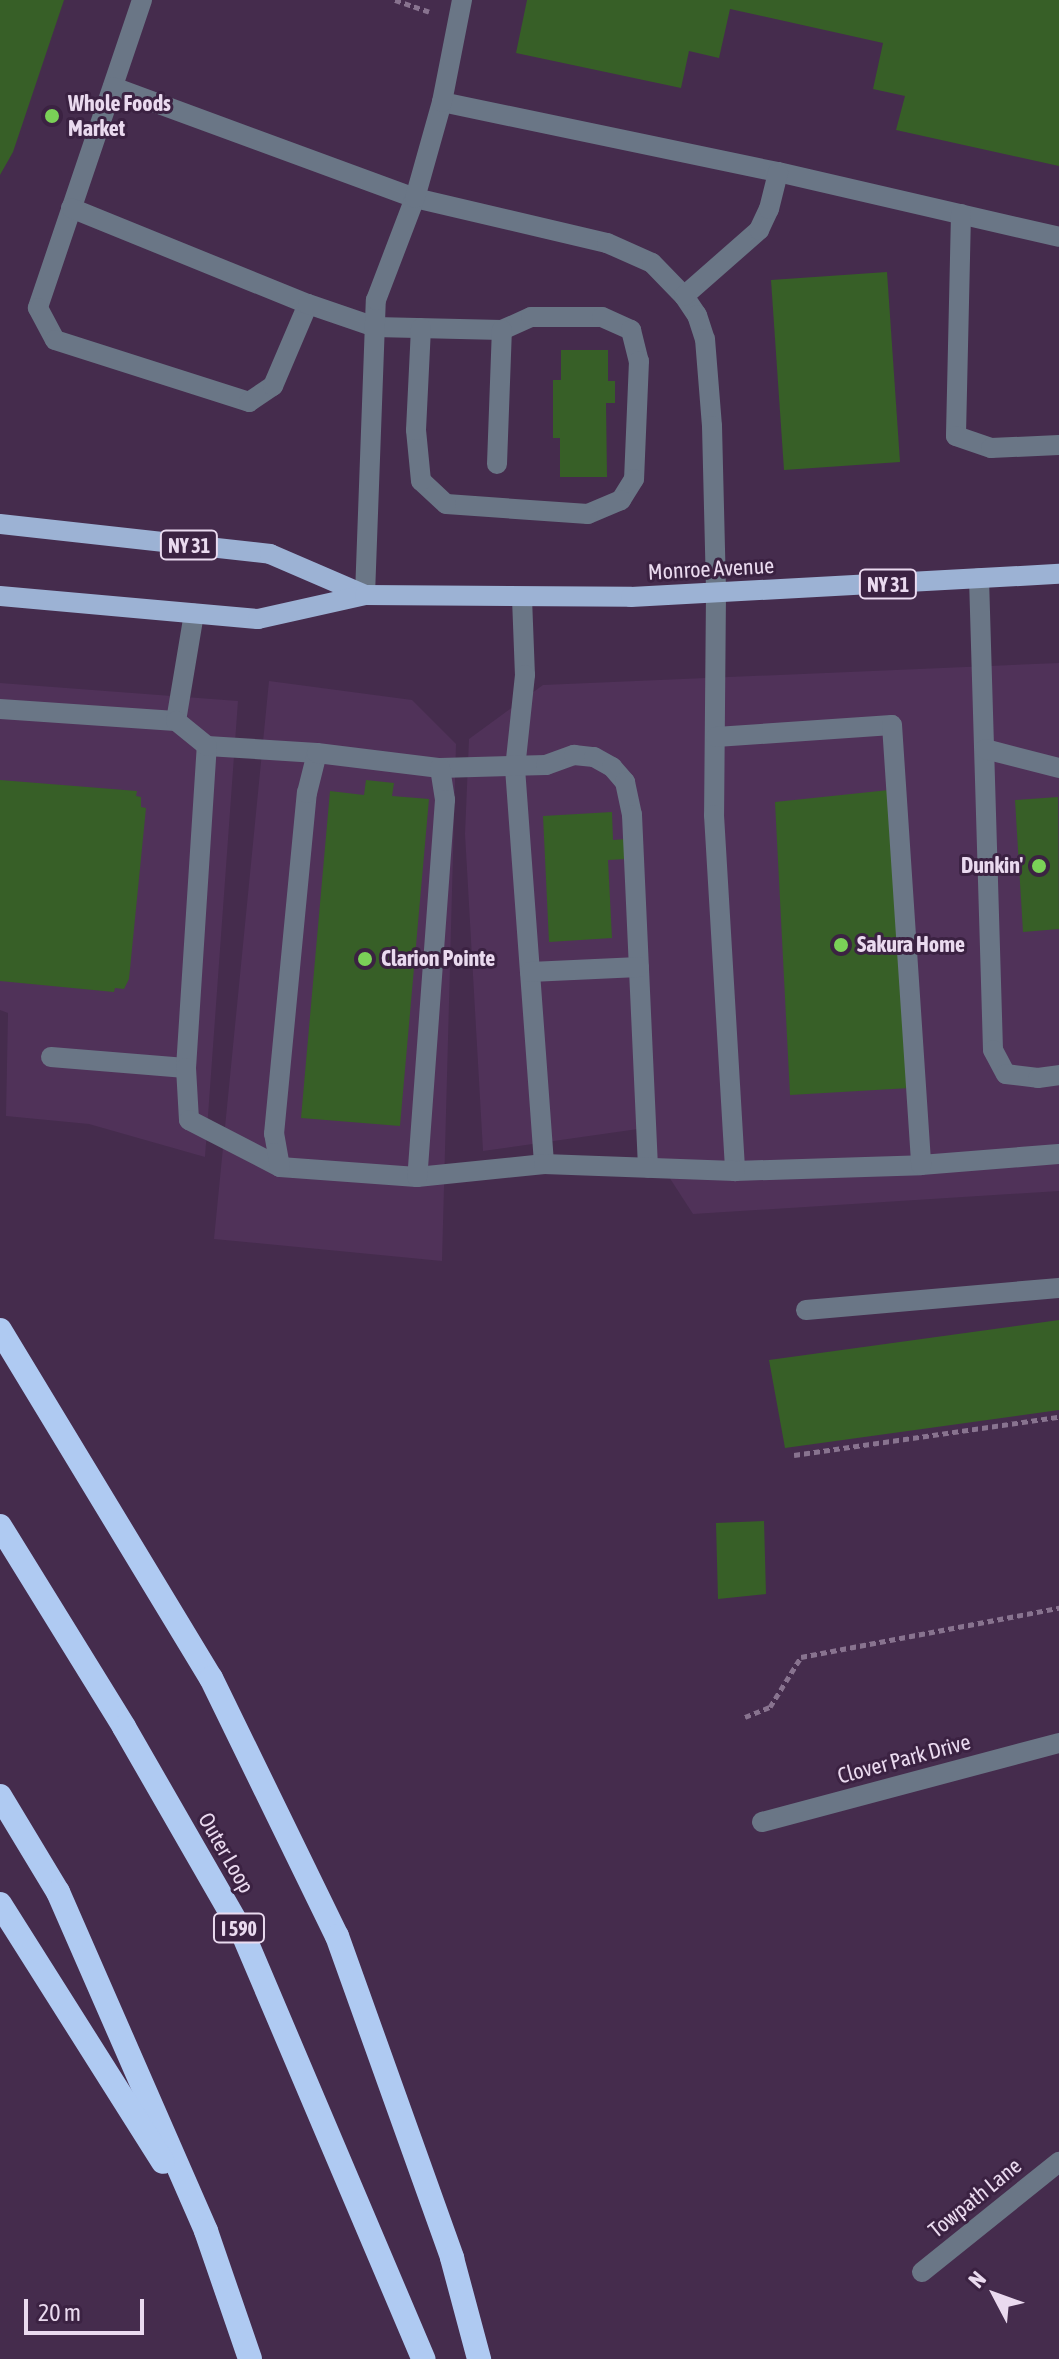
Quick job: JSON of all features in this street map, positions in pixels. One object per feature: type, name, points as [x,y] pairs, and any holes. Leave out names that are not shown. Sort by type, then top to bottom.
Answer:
[{"type":"highway","points":[[0,1330],[211,1678],[337,1936],[452,2258],[479,2359]]},
{"type":"highway","name":"Outer Loop","points":[[0,1526],[124,1727],[243,1934],[423,2359]]},
{"type":"highway","points":[[0,1796],[58,1892],[206,2231],[250,2359]]},
{"type":"highway","points":[[0,1904],[206,2231]]},
{"type":"main road","name":"Monroe Avenue","points":[[0,524],[270,554],[365,595]]},
{"type":"main road","name":"Monroe Avenue","points":[[0,596],[258,619],[365,595],[522,598],[716,593],[1059,574]]},
{"type":"street","points":[[142,0],[38,308],[55,340],[249,402],[273,386],[308,304]]},
{"type":"street","points":[[365,595],[376,300],[415,198],[442,102],[462,0]]},
{"type":"street","points":[[113,87],[415,198],[607,243],[652,263],[684,296],[697,315],[705,339],[712,426],[716,593],[714,815],[735,1171]]},
{"type":"street","points":[[442,102],[778,172],[1059,237]]},
{"type":"street","points":[[684,296],[759,230],[769,209],[778,172]]},
{"type":"street","points":[[71,208],[308,304],[375,327],[421,328],[502,330],[531,317],[602,317],[631,330],[639,361],[634,479],[621,500],[588,514],[446,504],[421,481],[416,430],[421,328]]},
{"type":"street","points":[[961,214],[956,436],[991,448],[1059,445]]},
{"type":"street","points":[[497,464],[502,330]]},
{"type":"street","points":[[979,578],[993,1050],[1006,1074],[1038,1078],[1059,1075]]},
{"type":"street","points":[[522,598],[525,675],[515,768],[544,1164]]},
{"type":"street","points":[[176,721],[194,613]]},
{"type":"street","points":[[0,709],[176,721],[207,746],[317,753],[440,768],[546,765],[574,755],[594,757],[612,767],[625,782],[632,815],[648,1168]]},
{"type":"street","points":[[716,737],[892,725],[921,1165]]},
{"type":"street","points":[[207,746],[186,1068],[189,1120],[280,1167],[417,1177],[544,1164],[735,1171],[921,1165],[1059,1154]]},
{"type":"street","points":[[985,749],[1059,768]]},
{"type":"street","points":[[280,1167],[274,1134],[307,793],[317,753]]},
{"type":"street","points":[[417,1177],[445,800],[440,768]]},
{"type":"street","points":[[530,972],[639,967]]},
{"type":"street","points":[[51,1057],[186,1068]]},
{"type":"street","points":[[806,1310],[1059,1288]]},
{"type":"street","name":"Clover Park Drive","points":[[762,1822],[1059,1743]]},
{"type":"street","name":"Towpath Lane","points":[[922,2272],[1059,2162]]},
{"type":"path","points":[[395,0],[430,12]]},
{"type":"path","points":[[794,1455],[1059,1417]]},
{"type":"path","points":[[745,1717],[770,1707],[801,1657],[1059,1608]]},
{"type":"shaded area","points":[[1059,663],[1059,1191],[693,1214],[638,1129],[483,1151],[465,834],[469,739],[543,685]]},
{"type":"shaded area","points":[[269,681],[412,700],[456,744],[442,1261],[214,1239]]},
{"type":"shaded area","points":[[0,683],[238,701],[205,1157],[89,1124],[6,1116],[8,1013],[0,1010]]},
{"type":"building","points":[[0,0],[64,0],[13,152],[0,175]]},
{"type":"building","points":[[527,0],[1059,0],[1059,166],[896,130],[905,96],[873,89],[883,43],[730,9],[719,58],[689,51],[681,88],[516,53]]},
{"type":"building","points":[[887,272],[900,462],[784,470],[771,280]]},
{"type":"building","points":[[561,350],[608,350],[608,381],[615,381],[615,403],[606,403],[607,477],[560,477],[560,438],[553,438],[553,380],[561,380]]},
{"type":"building","points":[[0,780],[137,791],[136,796],[141,797],[141,807],[146,808],[129,979],[124,989],[115,988],[114,992],[0,981]]},
{"type":"building","name":"Clarion Pointe","points":[[366,780],[394,783],[392,796],[429,799],[400,1126],[301,1118],[330,791],[364,795]]},
{"type":"building","name":"Sakura Home","points":[[889,790],[910,1088],[790,1095],[775,802]]},
{"type":"building","name":"Dunkin'","points":[[1058,797],[1059,929],[1023,932],[1015,800]]},
{"type":"building","points":[[612,812],[613,840],[626,839],[627,859],[608,860],[612,938],[549,942],[543,816]]},
{"type":"building","points":[[1059,1320],[1059,1410],[785,1448],[769,1360]]},
{"type":"building","points":[[764,1521],[766,1594],[718,1599],[716,1523]]},
{"type":"place","name":"Whole Foods Market","points":[[52,116]]},
{"type":"place","name":"Dunkin'","points":[[1039,866]]},
{"type":"place","name":"Sakura Home","points":[[841,945]]},
{"type":"place","name":"Clarion Pointe","points":[[365,959]]}]
